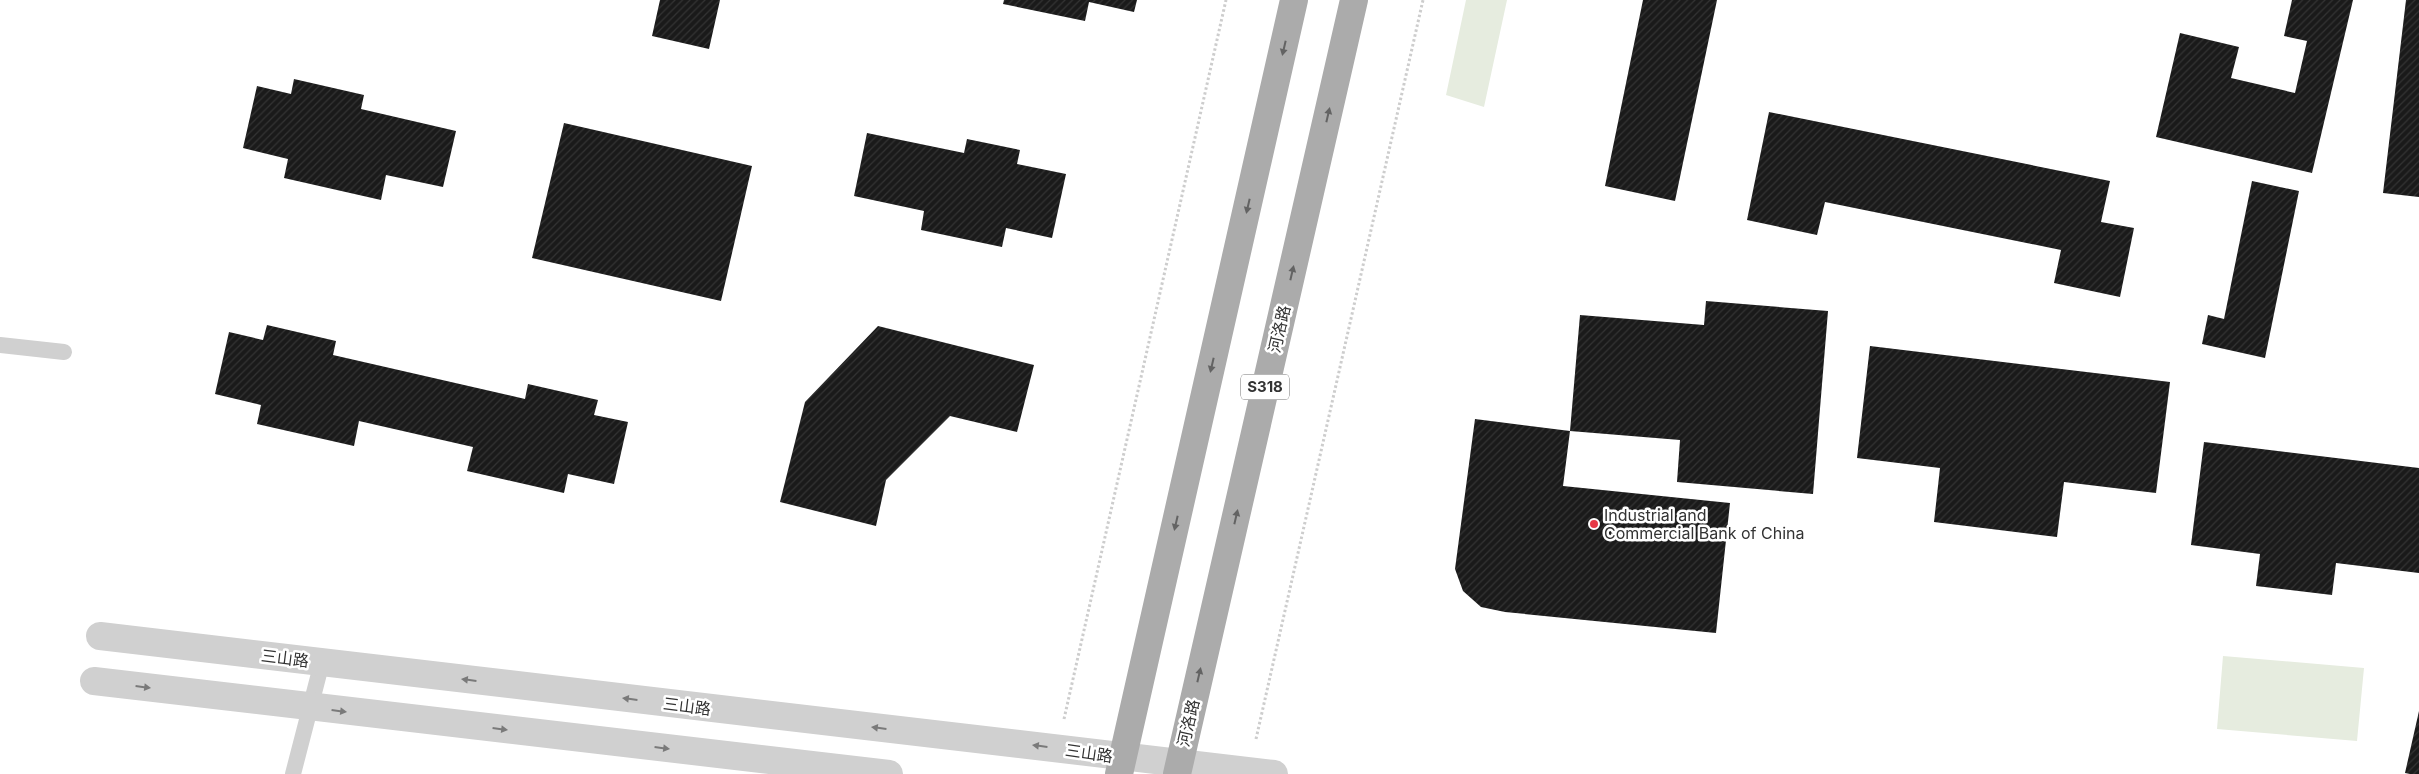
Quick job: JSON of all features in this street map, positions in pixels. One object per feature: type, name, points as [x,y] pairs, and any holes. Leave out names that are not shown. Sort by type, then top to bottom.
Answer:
[{"type":"main road","points":[[1121,766],[1294,0]]},
{"type":"main road","name":"河洛路","points":[[1178,768],[1354,0]]},
{"type":"street","name":"三山路","points":[[100,636],[1058,748],[1121,766],[1262,773]]},
{"type":"street","points":[[94,681],[888,774]]},
{"type":"lane","points":[[0,345],[64,352]]},
{"type":"lane","points":[[293,774],[322,662]]},
{"type":"path","points":[[1058,748],[1226,0]]},
{"type":"path","points":[[1262,773],[1423,0]]},
{"type":"shaded area","points":[[1466,0],[1507,0],[1484,107],[1446,95]]},
{"type":"shaded area","points":[[2223,656],[2364,668],[2357,741],[2217,729]]},
{"type":"building","points":[[660,0],[720,0],[709,49],[652,36]]},
{"type":"building","points":[[1004,0],[1137,0],[1134,12],[1089,2],[1085,21],[1003,4]]},
{"type":"building","points":[[1643,0],[1717,0],[1675,201],[1605,186]]},
{"type":"building","points":[[2292,0],[2353,0],[2312,173],[2156,137],[2180,33],[2239,47],[2231,78],[2295,93],[2307,41],[2284,36]]},
{"type":"building","points":[[2406,0],[2419,0],[2419,197],[2383,193]]},
{"type":"building","points":[[294,79],[364,95],[361,109],[456,131],[443,187],[386,175],[381,200],[284,178],[288,159],[243,148],[257,86],[291,94]]},
{"type":"building","points":[[1769,112],[2110,181],[2101,222],[2134,228],[2120,297],[2054,283],[2061,250],[1825,202],[1817,235],[1747,220]]},
{"type":"building","points":[[564,123],[752,166],[721,301],[532,258]]},
{"type":"building","points":[[867,133],[964,153],[967,139],[1020,150],[1017,164],[1066,174],[1052,238],[1006,228],[1002,247],[921,230],[924,211],[854,196]]},
{"type":"building","points":[[2252,181],[2299,191],[2265,358],[2202,344],[2208,315],[2224,319]]},
{"type":"building","points":[[1706,301],[1828,311],[1813,494],[1677,482],[1680,440],[1570,431],[1580,315],[1704,325]]},
{"type":"building","points":[[267,325],[336,341],[333,355],[525,399],[528,384],[598,400],[594,415],[628,422],[614,484],[568,474],[564,493],[467,471],[473,447],[359,421],[354,446],[257,424],[261,405],[215,394],[229,332],[263,340]]},
{"type":"building","points":[[878,326],[1034,365],[1017,432],[950,416],[886,480],[876,526],[780,502],[805,402]]},
{"type":"building","points":[[1870,346],[2170,382],[2156,493],[2064,482],[2057,537],[1934,522],[1940,468],[1857,458]]},
{"type":"building","name":"Industrial and Commercial Bank of China","points":[[1475,419],[1570,431],[1563,486],[1730,503],[1716,633],[1505,612],[1481,607],[1463,591],[1455,569]]},
{"type":"building","points":[[2204,442],[2419,468],[2419,573],[2336,563],[2332,595],[2256,586],[2260,554],[2191,545]]},
{"type":"building","points":[[2419,711],[2419,774],[2410,774],[2405,773]]},
{"type":"place","name":"Industrial and Commercial Bank of China","points":[[1594,524]]}]
